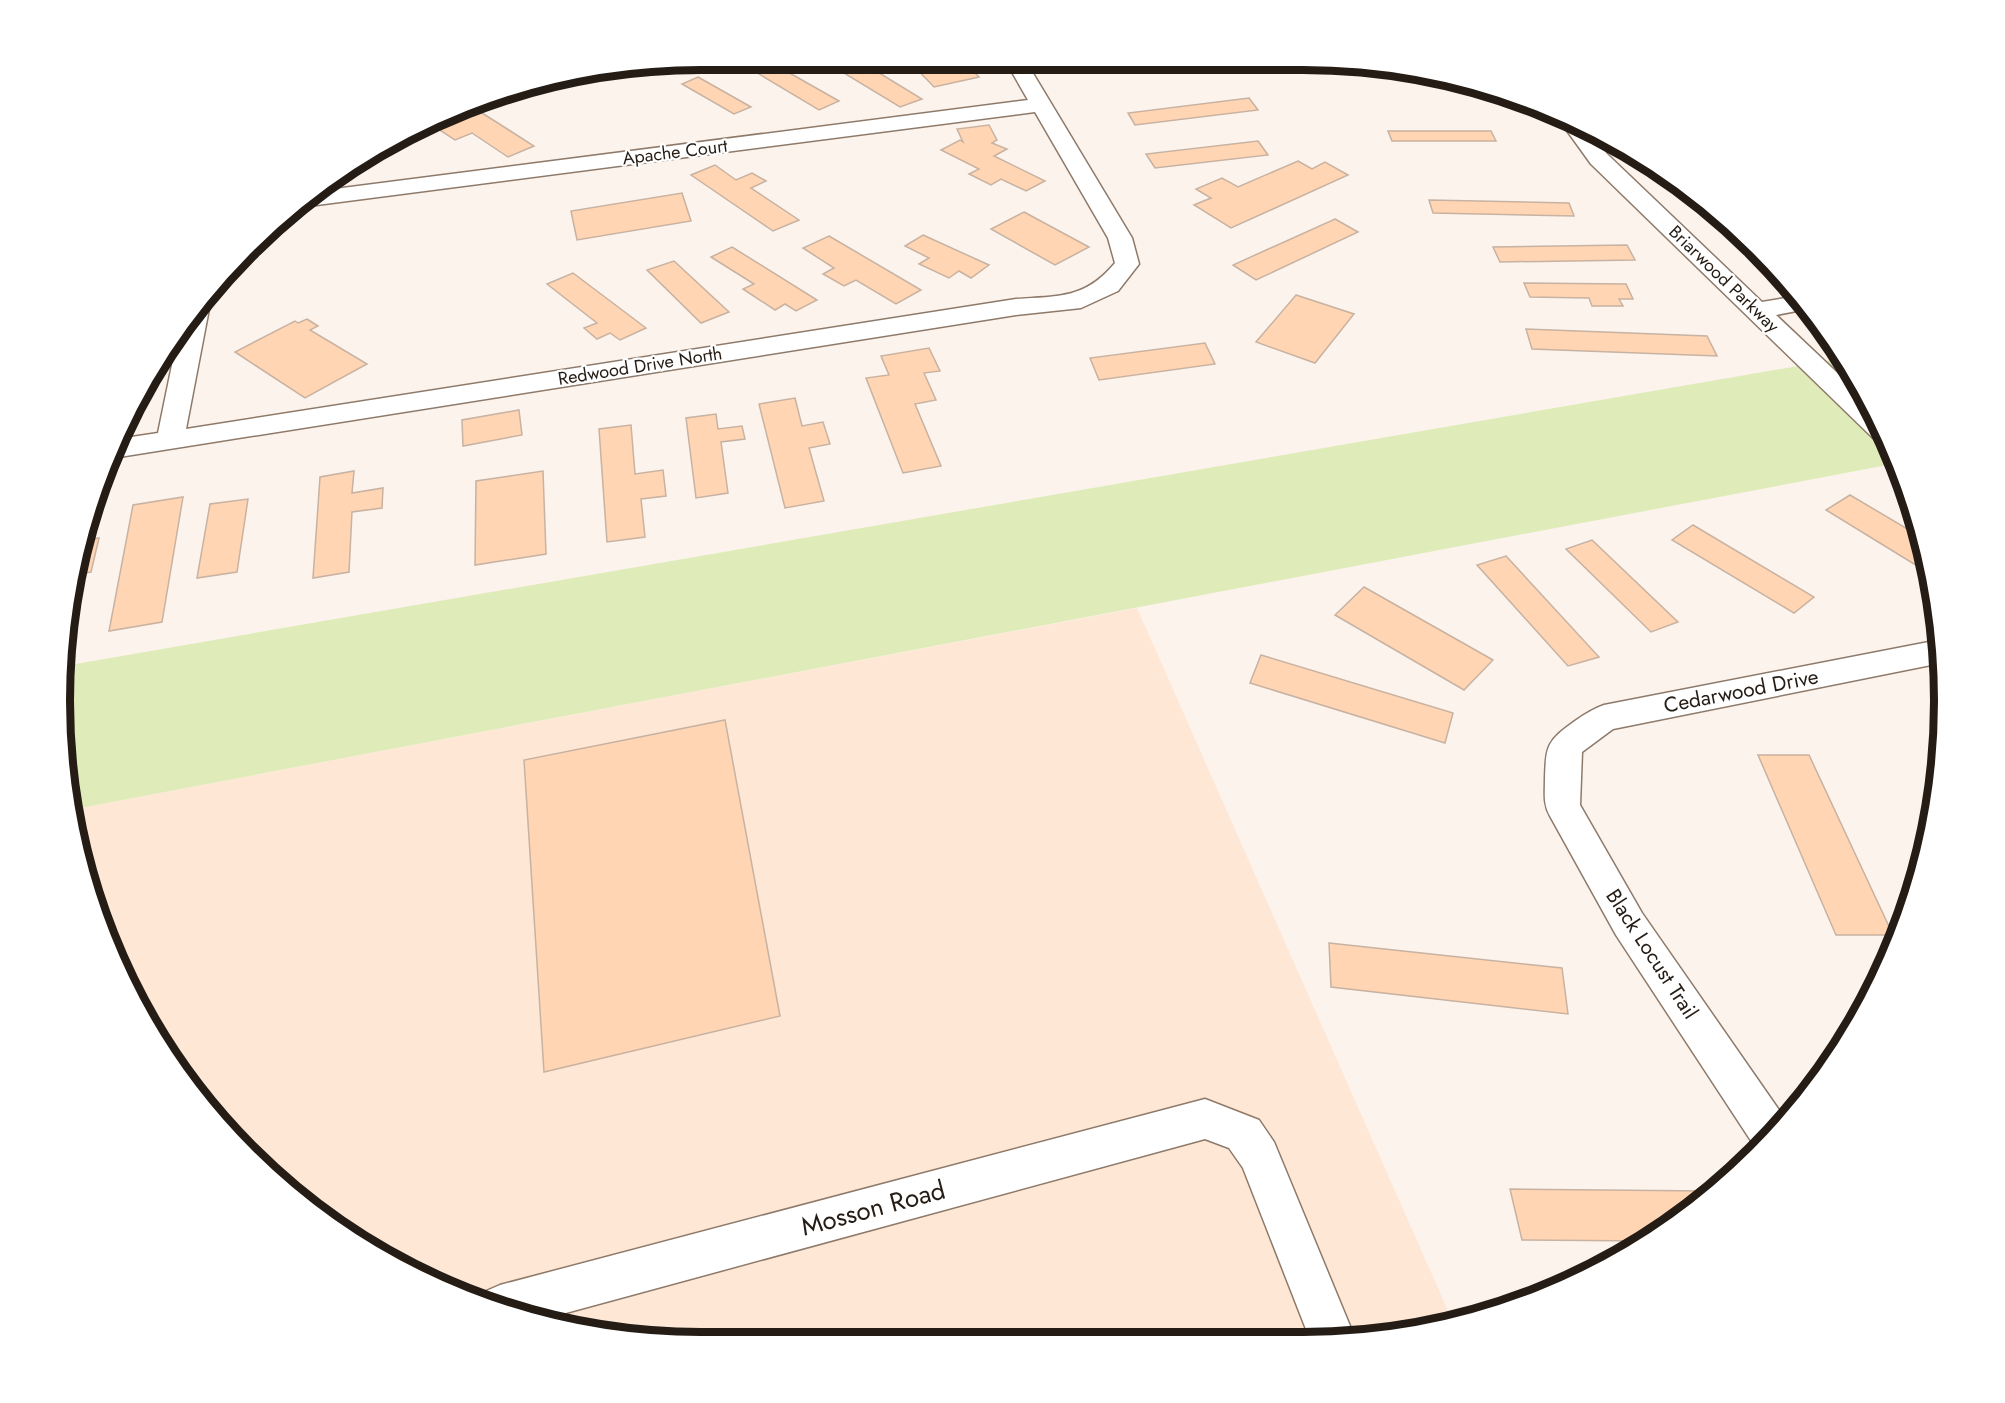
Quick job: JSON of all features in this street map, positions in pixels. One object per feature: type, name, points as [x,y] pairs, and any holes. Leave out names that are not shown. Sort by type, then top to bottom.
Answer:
[{"type":"street","points":[[1021,70],[1041,105]]},
{"type":"street","name":"Apache Court","points":[[321,199],[1041,105]]},
{"type":"street","name":"Redwood Drive North","points":[[125,447],[1016,307],[1072,303],[1109,286],[1127,264],[1119,238],[1041,105]]},
{"type":"street","name":"Briarwood Parkway","points":[[1582,135],[1599,159],[1865,415]]},
{"type":"street","points":[[1757,310],[1794,304]]},
{"type":"street","points":[[170,440],[192,330]]},
{"type":"street","name":"Cedarwood Drive","points":[[1563,761],[1566,745],[1604,718],[1932,653]]},
{"type":"street","name":"Black Locust Trail","points":[[1563,761],[1562,807],[1629,924],[1767,1129]]},
{"type":"street","name":"Mosson Road","points":[[515,1304],[1205,1119],[1244,1134],[1259,1156],[1330,1331]]},
{"type":"shaded area","points":[[1137,608],[1450,1315],[1386,1327],[1304,1332],[702,1332],[619,1327],[538,1311],[499,1299],[422,1267],[351,1226],[285,1176],[227,1118],[177,1052],[136,981],[104,904],[92,865],[80,808]]},
{"type":"green space","points":[[1834,360],[1869,422],[1888,465],[80,808],[72,743],[70,702],[72,665]]},
{"type":"building","points":[[770,70],[784,70],[839,101],[819,110],[759,74]]},
{"type":"building","points":[[839,70],[874,70],[922,99],[900,107]]},
{"type":"building","points":[[918,70],[972,70],[979,77],[934,87]]},
{"type":"building","points":[[698,77],[751,107],[734,114],[682,84]]},
{"type":"building","points":[[1249,98],[1258,110],[1135,125],[1128,113]]},
{"type":"building","points":[[480,111],[534,146],[508,157],[472,133],[455,140],[438,129]]},
{"type":"building","points":[[989,125],[997,140],[992,143],[1007,149],[994,156],[1045,181],[1026,191],[1001,179],[991,185],[969,174],[979,169],[941,150],[960,140],[963,142],[957,129]]},
{"type":"building","points":[[1388,131],[1491,131],[1496,141],[1392,141]]},
{"type":"building","points":[[1258,141],[1268,155],[1155,168],[1146,154]]},
{"type":"building","points":[[1298,161],[1312,169],[1325,162],[1348,175],[1231,228],[1194,205],[1211,198],[1196,189],[1222,178],[1238,187]]},
{"type":"building","points":[[715,165],[736,180],[752,173],[766,181],[751,188],[799,220],[773,231],[691,175]]},
{"type":"building","points":[[682,193],[691,221],[577,240],[571,211]]},
{"type":"building","points":[[1429,200],[1569,203],[1574,216],[1433,213]]},
{"type":"building","points":[[1024,212],[1089,247],[1055,265],[991,229]]},
{"type":"building","points":[[1335,219],[1358,232],[1256,280],[1233,265]]},
{"type":"building","points":[[923,235],[989,265],[971,278],[959,271],[949,278],[919,264],[929,258],[905,246]]},
{"type":"building","points":[[829,236],[921,290],[896,304],[856,280],[844,286],[823,274],[834,268],[803,248]]},
{"type":"building","points":[[1627,245],[1635,260],[1500,262],[1493,247]]},
{"type":"building","points":[[732,247],[817,300],[796,311],[785,304],[775,310],[743,289],[754,284],[711,257]]},
{"type":"building","points":[[674,261],[729,312],[701,323],[647,270]]},
{"type":"building","points":[[573,273],[646,328],[620,340],[610,333],[597,339],[584,328],[597,323],[547,284]]},
{"type":"building","points":[[1524,283],[1626,284],[1633,299],[1619,299],[1623,306],[1592,306],[1589,298],[1530,297]]},
{"type":"building","points":[[1296,295],[1354,314],[1315,363],[1256,342]]},
{"type":"building","points":[[307,319],[318,326],[310,330],[367,364],[305,398],[235,352],[295,321],[298,323]]},
{"type":"building","points":[[1526,329],[1707,336],[1717,356],[1532,349]]},
{"type":"building","points":[[1205,343],[1215,364],[1099,380],[1090,358]]},
{"type":"building","points":[[929,348],[940,371],[924,373],[936,400],[915,404],[941,466],[903,473],[866,378],[889,375],[881,356]]},
{"type":"building","points":[[795,398],[802,426],[823,422],[830,444],[809,448],[824,501],[785,508],[759,404]]},
{"type":"building","points":[[519,410],[522,435],[463,446],[462,420]]},
{"type":"building","points":[[716,414],[718,429],[742,426],[745,439],[721,442],[728,493],[696,498],[686,418]]},
{"type":"building","points":[[631,425],[635,474],[663,470],[666,496],[641,499],[645,537],[607,542],[599,429]]},
{"type":"building","points":[[354,471],[352,493],[383,488],[382,508],[352,512],[349,572],[313,578],[320,477]]},
{"type":"building","points":[[543,471],[546,554],[475,565],[476,481]]},
{"type":"building","points":[[1850,495],[1911,531],[1920,567],[1826,510]]},
{"type":"building","points":[[183,497],[162,622],[109,631],[133,505]]},
{"type":"building","points":[[248,499],[237,572],[197,578],[210,504]]},
{"type":"building","points":[[1693,525],[1814,597],[1794,613],[1672,540]]},
{"type":"building","points":[[99,538],[91,572],[84,573],[92,539]]},
{"type":"building","points":[[1592,540],[1678,622],[1651,632],[1566,549]]},
{"type":"building","points":[[1506,556],[1599,657],[1568,666],[1477,565]]},
{"type":"building","points":[[1364,587],[1493,660],[1464,690],[1335,615]]},
{"type":"building","points":[[1261,655],[1453,713],[1445,743],[1250,683]]},
{"type":"building","points":[[725,720],[780,1016],[544,1072],[524,760]]},
{"type":"building","points":[[1758,755],[1809,755],[1891,930],[1889,935],[1836,935]]},
{"type":"building","points":[[1329,943],[1562,968],[1568,1014],[1331,987]]},
{"type":"building","points":[[1510,1189],[1702,1191],[1630,1241],[1522,1240]]}]
